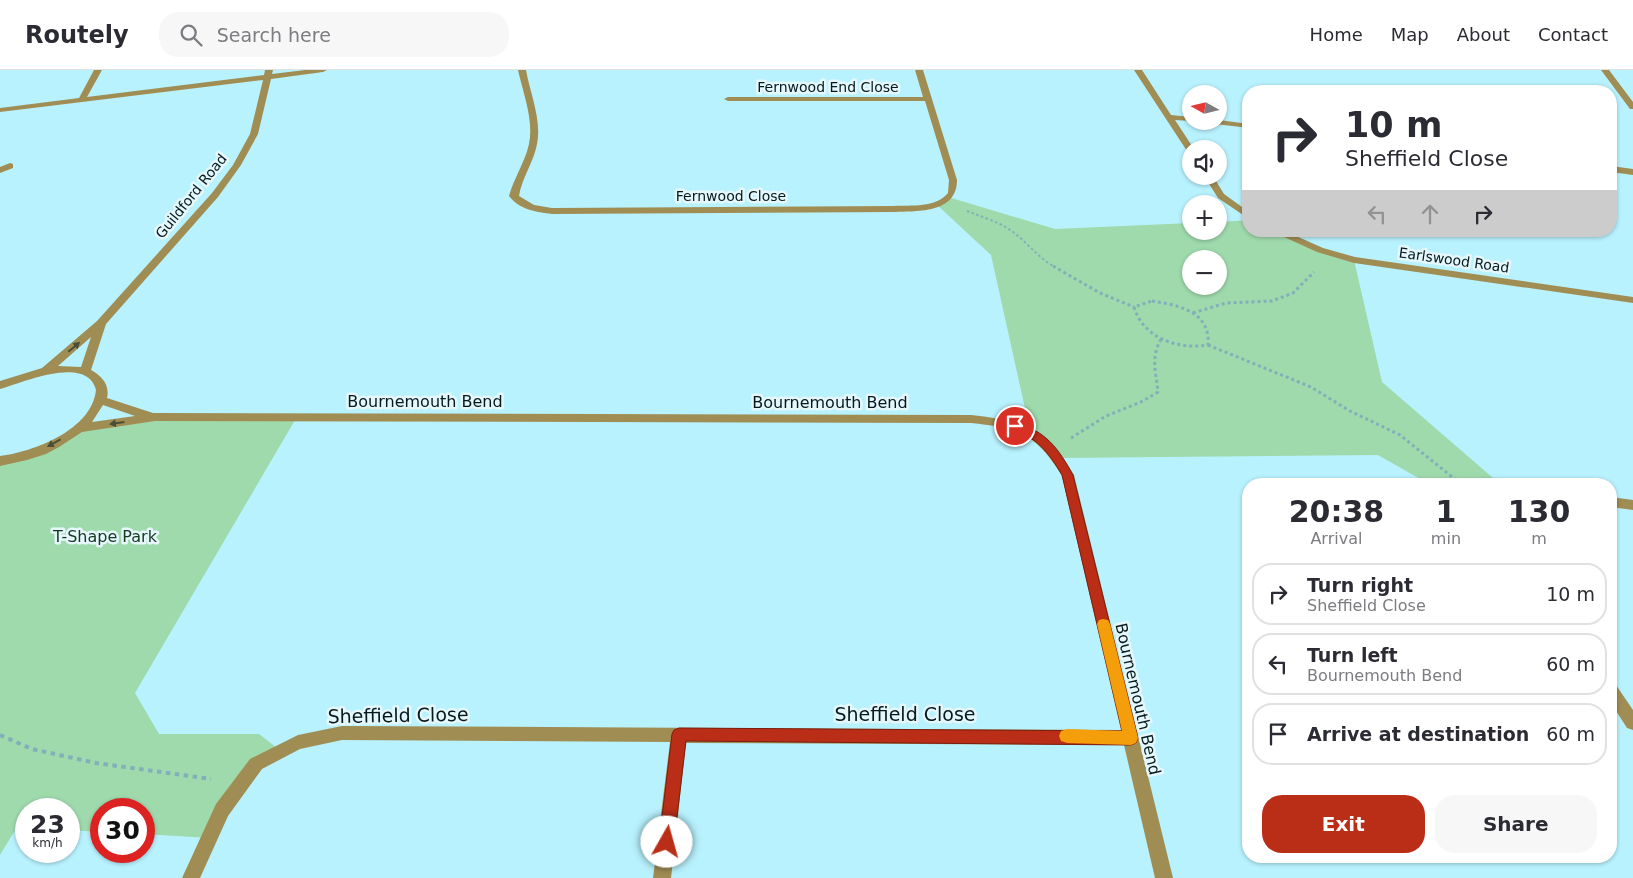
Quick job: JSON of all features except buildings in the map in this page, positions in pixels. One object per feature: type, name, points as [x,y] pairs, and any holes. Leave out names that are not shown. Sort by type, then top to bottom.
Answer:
[{"type":"street","points":[[81,100],[98,70]]},
{"type":"street","points":[[0,110],[268,74],[323,70]]},
{"type":"street","name":"Fernwood Close","points":[[522,70],[534,135],[531,148],[516,182],[514,196],[520,204],[532,208],[552,211],[894,209],[922,207],[944,202]]},
{"type":"street","points":[[919,70],[953,180],[952,192],[944,202]]},
{"type":"street","points":[[1138,70],[1184,140]]},
{"type":"street","points":[[1605,70],[1616,85]]},
{"type":"street","name":"Guildford Road","points":[[46,370],[102,323],[215,194],[237,165],[254,134],[268,74]]},
{"type":"street","points":[[1617,86],[1633,107]]},
{"type":"street","name":"Fernwood End Close","points":[[728,99],[928,99]]},
{"type":"street","points":[[1169,117],[1182,118]]},
{"type":"street","points":[[1228,124],[1242,125]]},
{"type":"street","points":[[0,170],[10,166]]},
{"type":"street","points":[[1617,170],[1633,172]]},
{"type":"street","points":[[1214,185],[1221,196],[1242,211]]},
{"type":"street","name":"Earlswood Road","points":[[1290,237],[1320,250],[1354,260],[1633,300]]},
{"type":"street","name":"Guildford Road","points":[[85,372],[102,323]]},
{"type":"street","points":[[0,385],[46,370],[67,369],[85,372],[96,378],[102,388],[101,400],[93,414],[79,428],[53,445],[35,453],[2,463]]},
{"type":"street","name":"Bournemouth Bend","points":[[101,400],[155,417]]},
{"type":"street","name":"Bournemouth Bend","points":[[79,428],[155,417],[972,419],[1001,422],[1030,431],[1055,452],[1068,475],[1164,878]]},
{"type":"street","points":[[1617,503],[1633,506]]},
{"type":"street","points":[[1617,699],[1633,723]]},
{"type":"street","name":"Sheffield Close","points":[[191,878],[222,810],[256,764],[298,742],[342,733],[1131,738]]},
{"type":"street","points":[[662,878],[679,734]]},
{"type":"path","points":[[944,202],[997,223],[1013,232],[1042,260],[1100,293],[1134,307]]},
{"type":"path","points":[[1192,314],[1226,303],[1272,300],[1293,293],[1313,275],[1320,250]]},
{"type":"path","points":[[1134,307],[1140,303],[1152,301],[1176,305],[1205,324],[1210,337],[1208,345]]},
{"type":"path","points":[[1134,307],[1135,315],[1140,325],[1148,332],[1185,347],[1199,348],[1208,345],[1311,387],[1350,411],[1400,436],[1453,478]]},
{"type":"path","points":[[1055,452],[1079,430],[1112,413],[1151,398],[1158,392],[1153,360],[1154,348],[1162,338]]},
{"type":"path","points":[[0,735],[32,749],[96,763],[242,783]]},
{"type":"green space","points":[[948,197],[1055,229],[1182,223],[1182,240],[1227,240],[1227,221],[1242,220],[1242,237],[1292,237],[1354,260],[1382,382],[1493,478],[1418,478],[1378,455],[1058,458],[1030,431],[991,255],[936,204]]},
{"type":"green space","name":"T-Shape Park","points":[[298,415],[135,693],[159,734],[259,734],[281,751],[256,764],[209,838],[155,835],[155,798],[90,798],[90,831],[80,831],[80,798],[15,798],[15,830],[0,855],[0,461],[7,461],[79,428],[155,417]]},
{"type":"slow traffic","points":[[1067,736],[1131,738],[1103,624]]},
{"type":"route","points":[[667,842],[679,734],[1131,738],[1068,475],[1055,452],[1030,431],[1015,426]]}]
